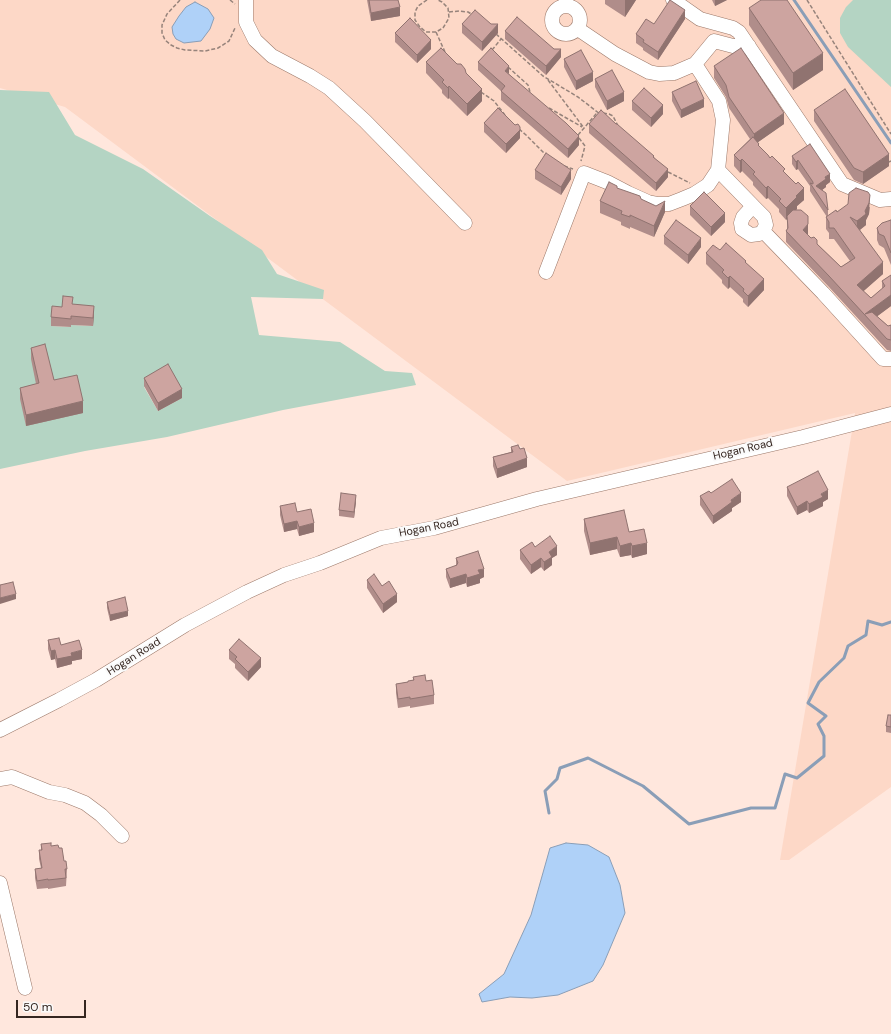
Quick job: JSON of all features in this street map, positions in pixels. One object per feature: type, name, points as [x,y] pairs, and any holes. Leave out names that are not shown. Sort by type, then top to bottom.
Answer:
[{"type":"street","points":[[246,0],[246,22],[255,40],[272,56],[329,88],[365,121],[465,222]]},
{"type":"street","points":[[673,0],[700,19],[733,28],[739,32],[842,184],[880,200],[891,199]]},
{"type":"street","points":[[578,29],[615,54],[649,72],[659,74],[674,73],[695,64],[714,41],[711,22]]},
{"type":"street","points":[[714,41],[733,46],[749,46]]},
{"type":"street","points":[[546,272],[581,172],[607,182],[648,202],[658,204],[669,204],[703,189],[708,185],[718,170],[723,120],[722,110],[719,101],[695,64]]},
{"type":"street","points":[[718,170],[753,206],[765,219],[766,225],[763,231],[759,234],[751,235],[742,229],[741,223],[743,217],[753,206]]},
{"type":"street","points":[[763,231],[823,293],[883,359],[891,359]]},
{"type":"street","name":"Hogan Road","points":[[0,730],[103,676],[185,625],[247,592],[284,575],[320,563],[381,538],[406,532],[434,528],[537,499],[804,437],[891,414]]},
{"type":"street","points":[[0,779],[12,777],[50,792],[65,795],[84,803],[101,815],[122,836]]},
{"type":"street","points":[[0,883],[25,988]]},
{"type":"path","points":[[180,0],[167,14],[162,25],[162,33],[165,40],[170,45],[177,48],[205,51],[223,46],[229,41],[235,30],[235,23]]},
{"type":"path","points":[[230,0],[234,4],[234,10]]},
{"type":"path","points":[[427,0],[418,6],[415,16],[417,24],[427,31],[436,32],[446,25],[449,18],[449,12],[445,5],[438,0]]},
{"type":"path","points":[[807,0],[891,134]]},
{"type":"path","points":[[449,12],[468,12],[478,18]]},
{"type":"path","points":[[436,32],[446,54]]},
{"type":"path","points":[[495,33],[546,78],[578,97],[604,118]]},
{"type":"path","points":[[490,51],[501,39]]},
{"type":"path","points":[[505,64],[528,85],[531,95]]},
{"type":"path","points":[[546,78],[584,128]]},
{"type":"path","points":[[480,91],[494,101],[508,119]]},
{"type":"path","points":[[551,114],[546,108],[557,112],[584,128]]},
{"type":"path","points":[[563,166],[581,172],[585,146],[577,136],[596,114],[609,114],[614,116],[618,123],[618,130]]},
{"type":"path","points":[[516,126],[551,159]]},
{"type":"path","points":[[667,172],[703,189]]},
{"type":"shaded area","points":[[0,0],[891,0],[891,787],[789,860],[780,860],[855,413],[567,481],[65,107],[0,88]]},
{"type":"green space","points":[[853,0],[891,0],[891,87],[848,47],[840,33],[840,18],[846,7]]},
{"type":"green space","points":[[0,90],[49,92],[75,135],[143,169],[262,250],[277,274],[324,290],[323,299],[251,297],[259,335],[340,342],[385,371],[412,373],[416,385],[283,410],[167,437],[85,451],[0,469]],"holes":[[[62,315],[93,326],[51,326]],[[144,387],[182,398],[158,411]]]},
{"type":"water","points":[[195,2],[208,9],[214,18],[210,29],[201,41],[184,43],[176,39],[173,34],[172,27],[186,7]]},
{"type":"water","points":[[566,843],[588,845],[609,857],[620,885],[625,913],[603,965],[593,981],[558,995],[532,998],[510,997],[482,1002],[479,994],[504,974],[531,915],[550,848]]},
{"type":"building","points":[[369,0],[398,0],[400,7],[371,13]]},
{"type":"building","points":[[670,0],[685,10],[658,52],[643,42],[644,40],[636,34],[646,19],[654,24]]},
{"type":"building","points":[[761,0],[787,0],[823,53],[793,73],[749,8]]},
{"type":"building","points":[[475,10],[491,24],[498,24],[482,42],[462,24]]},
{"type":"building","points":[[517,17],[554,49],[561,49],[546,66],[505,31]]},
{"type":"building","points":[[410,18],[431,40],[417,55],[395,33]]},
{"type":"building","points":[[441,48],[457,64],[461,64],[466,73],[482,89],[467,104],[449,86],[448,88],[442,82],[444,80],[426,62]]},
{"type":"building","points":[[491,48],[509,66],[505,71],[579,136],[568,149],[501,91],[505,86],[478,62]]},
{"type":"building","points":[[741,48],[784,113],[754,134],[729,97],[726,85],[714,66]]},
{"type":"building","points":[[581,50],[593,72],[576,81],[564,59]]},
{"type":"building","points":[[612,70],[624,92],[607,101],[595,79]]},
{"type":"building","points":[[696,81],[704,99],[681,110],[672,92]]},
{"type":"building","points":[[644,88],[663,105],[651,118],[632,101]]},
{"type":"building","points":[[845,89],[889,154],[863,172],[854,168],[814,110]]},
{"type":"building","points":[[498,108],[515,125],[518,124],[520,127],[520,130],[506,144],[484,123]]},
{"type":"building","points":[[601,110],[668,169],[656,183],[589,124]]},
{"type":"building","points":[[753,137],[770,158],[772,156],[785,169],[783,171],[796,184],[798,182],[804,188],[786,208],[779,201],[781,199],[768,186],[766,188],[753,174],[755,172],[742,159],[740,161],[734,155]]},
{"type":"building","points":[[810,144],[830,174],[816,186],[826,193],[828,210],[810,183],[813,184],[813,182],[798,160],[796,162],[792,156]]},
{"type":"building","points":[[546,153],[571,170],[561,187],[535,170]]},
{"type":"building","points":[[609,182],[617,186],[617,188],[640,196],[641,199],[656,206],[665,201],[654,226],[630,215],[630,217],[621,214],[622,211],[600,201]]},
{"type":"building","points":[[856,188],[868,192],[870,195],[869,203],[865,211],[866,214],[857,221],[850,217],[883,262],[857,285],[871,298],[885,286],[882,281],[891,275],[891,295],[865,314],[872,312],[888,326],[891,325],[891,340],[887,339],[786,231],[788,228],[787,216],[793,210],[801,210],[808,216],[808,224],[803,230],[811,238],[814,237],[817,240],[817,244],[841,267],[855,258],[834,228],[829,228],[829,222],[826,217],[836,210],[837,212],[848,204],[849,193]]},
{"type":"building","points":[[704,192],[725,213],[711,227],[690,206]]},
{"type":"building","points":[[676,220],[701,238],[688,255],[664,236]]},
{"type":"building","points":[[891,220],[891,253],[884,236],[879,234],[877,228],[882,223]]},
{"type":"building","points":[[726,243],[764,279],[748,296],[743,291],[744,289],[730,276],[728,278],[722,272],[724,270],[706,253],[713,245],[720,250]]},
{"type":"building","points":[[63,296],[73,297],[72,304],[94,306],[93,318],[71,316],[71,319],[51,317],[52,306],[62,307]]},
{"type":"building","points":[[45,344],[54,380],[77,375],[83,401],[26,415],[20,388],[39,383],[31,348]]},
{"type":"building","points":[[168,364],[182,389],[158,403],[144,378]]},
{"type":"building","points":[[518,445],[520,449],[524,448],[527,458],[497,469],[493,457],[513,452],[511,447]]},
{"type":"building","points":[[818,471],[828,490],[821,494],[823,497],[809,504],[807,501],[797,507],[787,487]]},
{"type":"building","points":[[732,479],[741,493],[731,500],[732,502],[713,516],[700,496],[709,491],[711,493]]},
{"type":"building","points":[[341,493],[356,495],[354,512],[339,510]]},
{"type":"building","points":[[295,503],[297,512],[311,509],[314,523],[299,527],[297,521],[284,524],[280,506]]},
{"type":"building","points":[[624,510],[629,532],[644,529],[647,543],[632,546],[631,543],[620,546],[617,537],[590,543],[584,519]]},
{"type":"building","points":[[550,536],[557,546],[549,552],[552,557],[544,562],[541,558],[531,565],[520,550],[532,542],[535,547]]},
{"type":"building","points":[[478,551],[484,569],[478,570],[480,574],[467,578],[466,574],[450,579],[446,569],[457,565],[458,563],[456,558]]},
{"type":"building","points":[[374,574],[382,586],[389,581],[397,594],[383,604],[367,580]]},
{"type":"building","points":[[13,582],[16,594],[0,598],[0,585]]},
{"type":"building","points":[[125,597],[128,611],[110,615],[107,602]]},
{"type":"building","points":[[59,638],[61,645],[79,640],[82,650],[71,653],[72,656],[57,659],[55,650],[51,651],[48,640]]},
{"type":"building","points":[[239,639],[261,658],[248,672],[235,659],[237,657],[229,650]]},
{"type":"building","points":[[425,675],[426,681],[432,680],[434,695],[410,699],[410,697],[398,699],[396,684],[414,680],[413,677]]},
{"type":"building","points":[[888,715],[891,715],[891,727],[886,726]]},
{"type":"building","points":[[51,843],[51,846],[58,845],[59,848],[62,848],[64,861],[66,861],[66,878],[37,881],[35,869],[42,868],[39,850],[42,850],[41,844]]},
{"type":"waterway","points":[[794,0],[891,143]]},
{"type":"waterway","points":[[549,813],[545,791],[557,779],[560,768],[588,758],[643,786],[689,824],[751,808],[775,808],[785,774],[797,778],[824,756],[824,736],[818,724],[826,716],[808,703],[819,682],[844,658],[848,646],[866,635],[868,621],[882,625],[891,622]]}]
